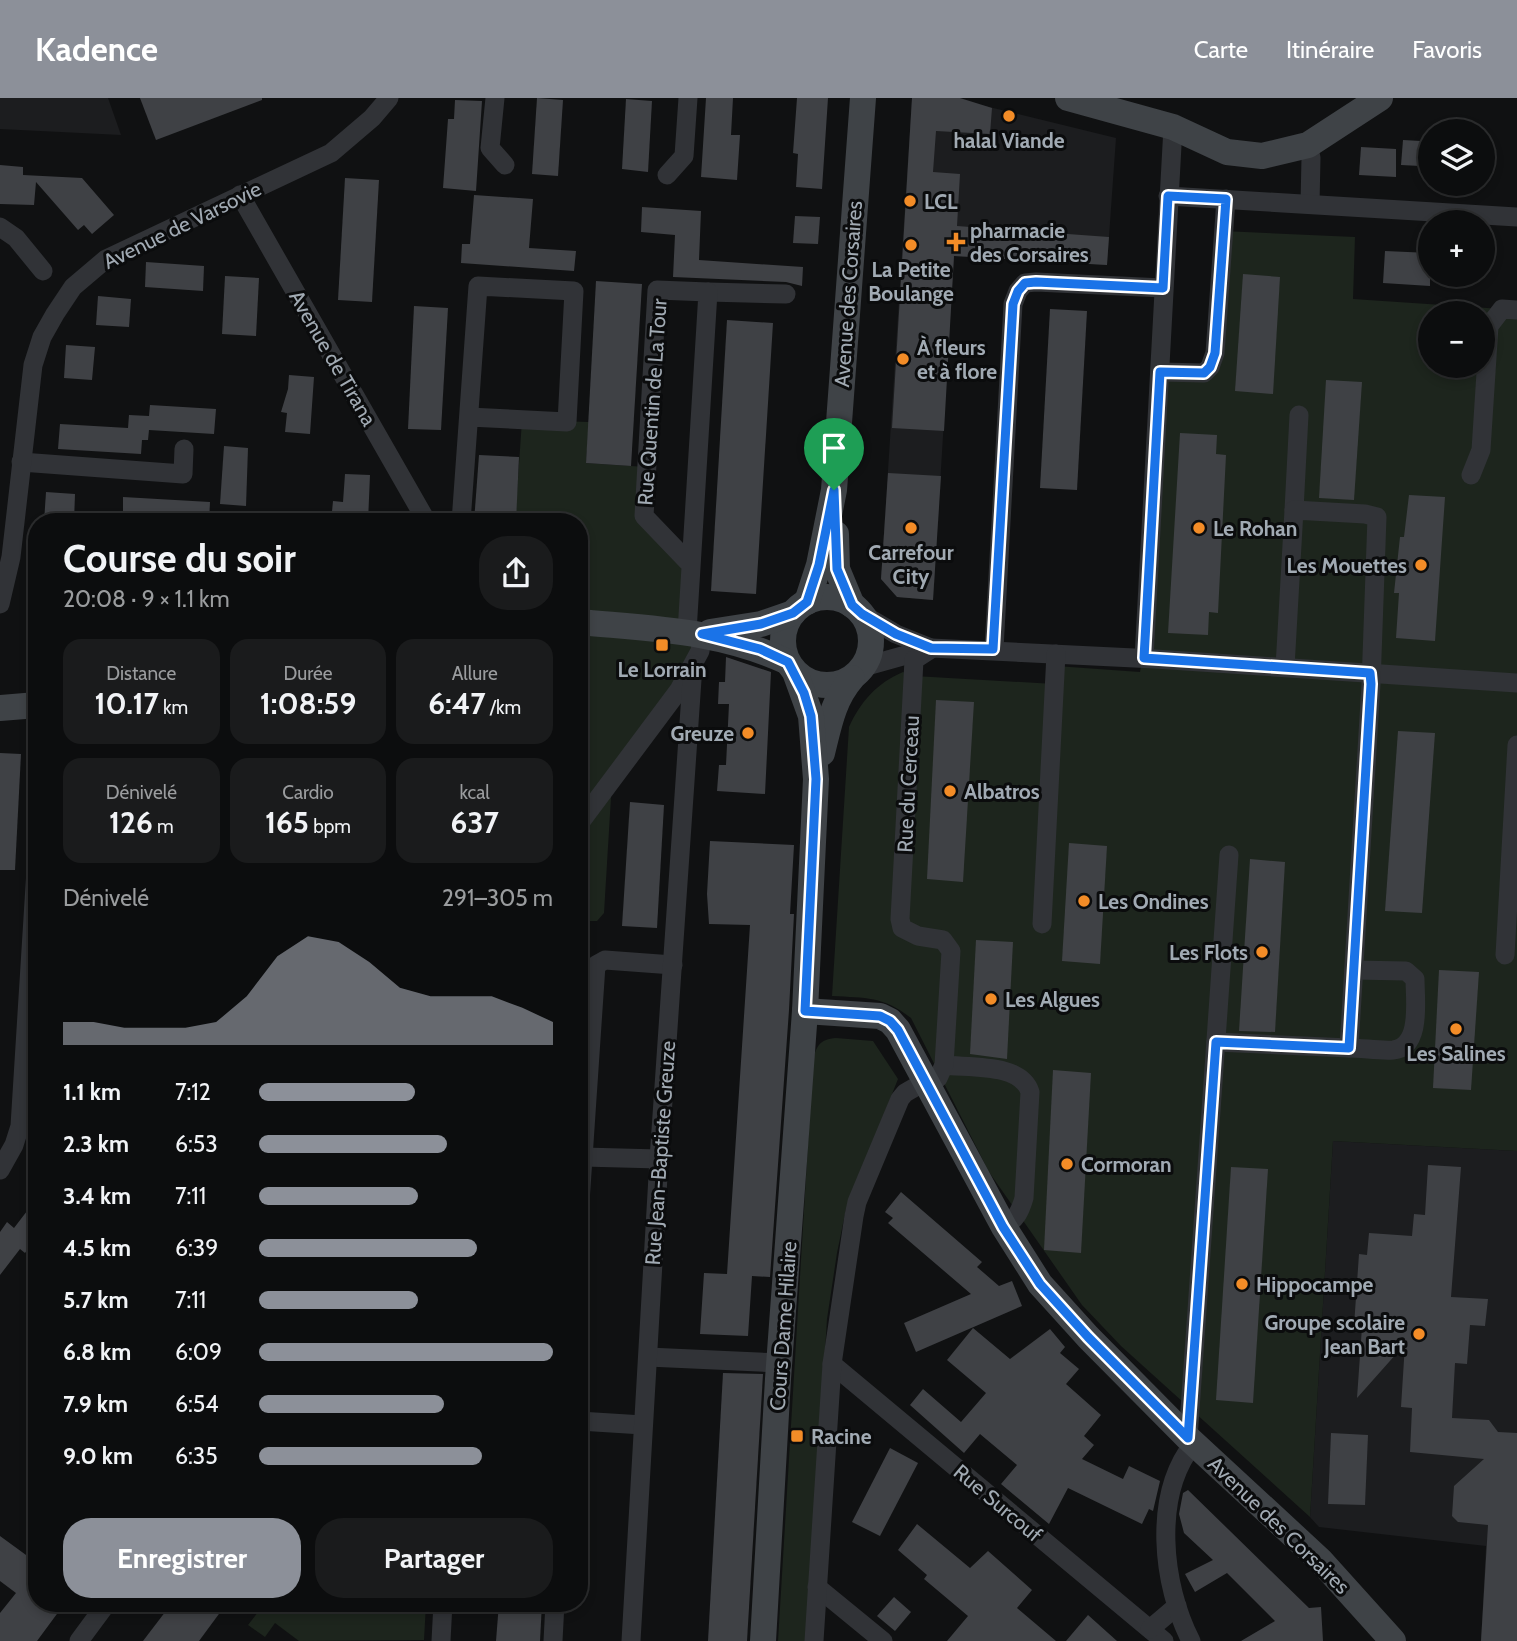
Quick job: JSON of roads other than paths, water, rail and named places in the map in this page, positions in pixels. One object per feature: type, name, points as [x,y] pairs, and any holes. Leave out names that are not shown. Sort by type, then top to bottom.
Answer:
[{"type":"street","name":"Avenue de Varsovie","points":[[0,604],[33,365],[42,337],[73,287],[106,259],[331,153],[372,118],[389,98]]},
{"type":"street","points":[[495,98],[490,148],[505,165]]},
{"type":"street","points":[[667,175],[684,156],[688,98]]},
{"type":"street","name":"Avenue des Corsaires","points":[[857,609],[837,569],[834,490],[863,98]]},
{"type":"street","points":[[1068,98],[1173,127],[1214,147],[1243,155],[1262,156],[1308,145],[1380,98]]},
{"type":"street","points":[[1144,658],[1173,127]]},
{"type":"street","points":[[1308,145],[1311,158],[1310,204]]},
{"type":"street","name":"Avenue de Tirana","points":[[240,195],[421,513]]},
{"type":"street","points":[[1168,196],[1517,217]]},
{"type":"street","points":[[1160,372],[1204,373],[1210,367],[1215,353],[1226,199]]},
{"type":"street","points":[[0,227],[16,238],[43,271]]},
{"type":"street","points":[[993,649],[1013,304],[1018,291],[1025,283],[1036,282],[1163,288]]},
{"type":"street","points":[[462,513],[478,286],[574,291],[567,422],[469,417]]},
{"type":"street","name":"Rue Quentin de La Tour","points":[[691,565],[644,516],[656,303],[657,290],[708,292]]},
{"type":"street","points":[[588,812],[679,690],[700,651],[694,633],[691,565],[708,292],[786,294]]},
{"type":"street","points":[[1471,475],[1481,450],[1489,326],[1502,309],[1517,310]]},
{"type":"street","points":[[1285,667],[1299,415]]},
{"type":"street","points":[[21,462],[183,474],[184,449]]},
{"type":"street","name":"Avenue des Corsaires","points":[[800,608],[819,565],[834,490]]},
{"type":"street","points":[[1294,510],[1377,517],[1349,1048]]},
{"type":"street","points":[[694,633],[761,624],[827,597],[841,599],[896,634],[931,648]]},
{"type":"street","points":[[800,608],[786,625],[783,650],[811,716],[816,779],[805,1011]]},
{"type":"street","points":[[816,779],[839,694],[868,657],[871,635],[857,609]]},
{"type":"street","points":[[588,623],[694,633],[760,649],[791,667],[804,680],[829,686],[858,672],[931,648],[1144,658],[1517,683]]},
{"type":"street","name":"Rue du Cerceau","points":[[931,648],[914,660],[900,919],[902,928],[918,936],[943,940],[951,951],[944,1065]]},
{"type":"street","points":[[1042,924],[1056,654]]},
{"type":"street","name":"Rue Jean-Baptiste Greuze","points":[[631,1641],[659,1159],[693,666]]},
{"type":"street","points":[[0,708],[28,706]]},
{"type":"street","points":[[1505,955],[1515,841],[1517,745]]},
{"type":"street","points":[[1191,1641],[1177,1606],[1167,1564],[1167,1522],[1179,1464],[1191,1440],[1229,855]]},
{"type":"street","points":[[588,1083],[596,965],[605,960],[673,965]]},
{"type":"street","points":[[1216,1042],[1396,1050],[1408,1043],[1413,1034],[1415,979],[1406,971],[1354,970]]},
{"type":"street","points":[[0,1170],[14,1145],[20,1126],[28,998]]},
{"type":"street","name":"Avenue des Corsaires","points":[[805,1011],[880,1016],[890,1021],[898,1030],[1003,1227],[1040,1284],[1088,1337],[1191,1440],[1320,1560],[1393,1641]]},
{"type":"street","name":"Cours Dame Hilaire","points":[[763,1641],[805,1011]]},
{"type":"street","points":[[814,1641],[832,1364],[858,1202],[900,1099],[905,1093],[938,1078],[944,1065],[1011,1072],[1028,1083],[1030,1092],[1024,1198],[1015,1219],[1003,1227]]},
{"type":"street","points":[[588,1157],[659,1159]]},
{"type":"street","points":[[648,1357],[780,1363]]},
{"type":"street","name":"Rue Surcouf","points":[[832,1364],[1157,1635]]},
{"type":"street","points":[[588,1422],[643,1425]]},
{"type":"street","points":[[817,1587],[883,1641]]},
{"type":"street","points":[[1157,1635],[1177,1606]]},
{"type":"street","points":[[79,1641],[100,1612]]},
{"type":"street","points":[[441,1641],[443,1612]]},
{"type":"street","points":[[553,1641],[555,1612]]},
{"type":"place","name":"halal Viande","points":[[1009,116]]},
{"type":"place","name":"LCL","points":[[910,201]]},
{"type":"place","name":"pharmacie des Corsaires","points":[[956,242]]},
{"type":"place","name":"La Petite Boulange","points":[[911,245]]},
{"type":"place","name":"À fleurs et à flore","points":[[903,359]]},
{"type":"place","name":"Carrefour City","points":[[911,528]]},
{"type":"place","name":"Le Rohan","points":[[1199,528]]},
{"type":"place","name":"Les Mouettes","points":[[1421,565]]},
{"type":"place","name":"Le Lorrain","points":[[662,645]]},
{"type":"place","name":"Greuze","points":[[748,733]]},
{"type":"place","name":"Albatros","points":[[950,791]]},
{"type":"place","name":"Les Ondines","points":[[1084,901]]},
{"type":"place","name":"Les Flots","points":[[1262,952]]},
{"type":"place","name":"Les Algues","points":[[991,999]]},
{"type":"place","name":"Les Salines","points":[[1456,1029]]},
{"type":"place","name":"Cormoran","points":[[1067,1164]]},
{"type":"place","name":"Hippocampe","points":[[1242,1284]]},
{"type":"place","name":"Groupe scolaire Jean Bart","points":[[1419,1334]]},
{"type":"place","name":"Racine","points":[[797,1436]]}]
